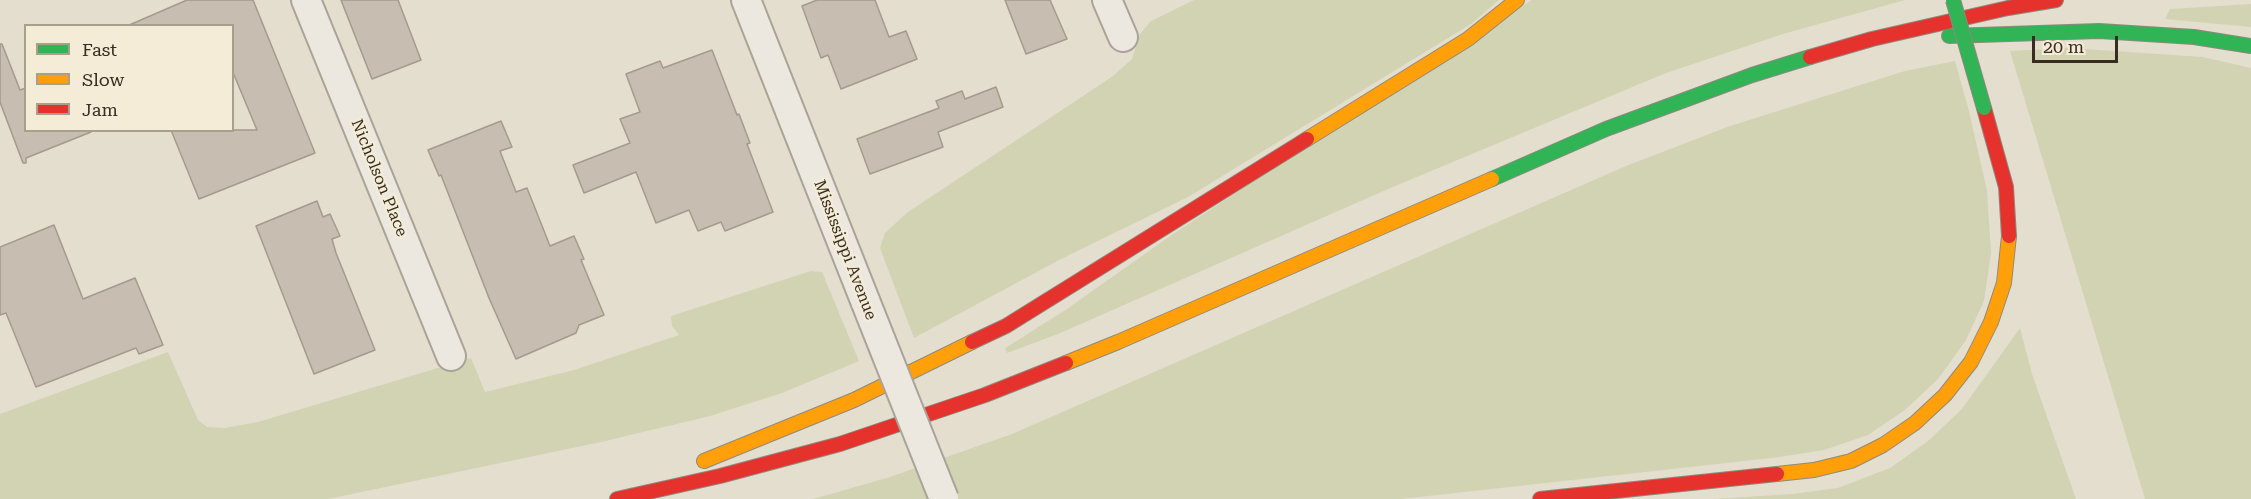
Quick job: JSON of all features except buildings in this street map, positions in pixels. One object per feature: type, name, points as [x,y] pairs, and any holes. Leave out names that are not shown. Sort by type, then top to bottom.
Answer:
[{"type":"highway","points":[[608,499],[854,400],[1006,326],[1468,39],[1517,0]]},
{"type":"highway","points":[[1540,499],[1814,470],[1851,461],[1882,445],[1915,423],[1945,395],[1971,363],[1991,322],[2004,283],[2009,234],[2006,187],[1953,0]]},
{"type":"highway","points":[[617,499],[720,476],[840,444],[985,395],[1118,342],[1606,129],[1752,75],[1872,39],[2008,8],[2056,0]]},
{"type":"highway","points":[[1872,39],[2099,31],[2194,37],[2251,46]]},
{"type":"street","name":"Nicholson Place","points":[[306,0],[451,356]]},
{"type":"street","name":"Mississippi Avenue","points":[[747,0],[944,499]]},
{"type":"street","points":[[1107,0],[1122,37]]},
{"type":"green space","points":[[1194,0],[1499,0],[1471,24],[1188,197],[1061,259],[914,338],[880,248],[885,233],[908,212],[1113,76],[1132,59],[1140,34],[1151,21]]},
{"type":"green space","points":[[1532,0],[1905,0],[1783,34],[1666,73],[1388,189],[1058,334],[1007,353],[1005,349],[1007,347],[1067,309],[1173,234]]},
{"type":"green space","points":[[2251,4],[2251,27],[2165,19],[2170,9]]},
{"type":"green space","points":[[2069,48],[2203,57],[2251,68],[2251,499],[2145,499],[2010,51]]},
{"type":"green space","points":[[1955,61],[1987,191],[1991,253],[1984,301],[1966,340],[1938,379],[1905,410],[1868,435],[1824,450],[1780,457],[1401,499],[813,499],[887,478],[1012,434],[1626,166],[1730,126],[1905,71]]},
{"type":"green space","points":[[811,271],[822,272],[859,361],[782,393],[710,416],[601,442],[328,499],[0,499],[0,414],[168,352],[198,420],[207,427],[224,428],[258,422],[471,358],[485,392],[574,370],[679,335],[672,326],[671,316]]},
{"type":"green space","points":[[2020,328],[2032,374],[2076,499],[1712,499],[1792,494],[1838,488],[1890,468],[1928,441],[1962,409]]},
{"type":"traffic: fast","points":[[1953,0],[1984,108]]},
{"type":"traffic: fast","points":[[1949,36],[2099,31],[2194,37],[2251,46]]},
{"type":"traffic: fast","points":[[1492,179],[1606,129],[1752,75],[1810,57]]},
{"type":"traffic: slow","points":[[1307,139],[1468,39],[1517,0]]},
{"type":"traffic: slow","points":[[1066,363],[1492,179]]},
{"type":"traffic: slow","points":[[1777,474],[1814,470],[1851,461],[1883,445],[1915,423],[1945,395],[1971,362],[1991,322],[2004,283],[2009,236]]},
{"type":"traffic: slow","points":[[704,461],[854,400],[972,342]]},
{"type":"traffic: jam","points":[[1810,57],[1872,39],[2008,8],[2056,0]]},
{"type":"traffic: jam","points":[[1984,108],[2006,187],[2009,236]]},
{"type":"traffic: jam","points":[[972,342],[1006,326],[1307,139]]},
{"type":"traffic: jam","points":[[617,499],[720,476],[840,444],[985,395],[1066,363]]},
{"type":"traffic: jam","points":[[1540,499],[1777,474]]}]
